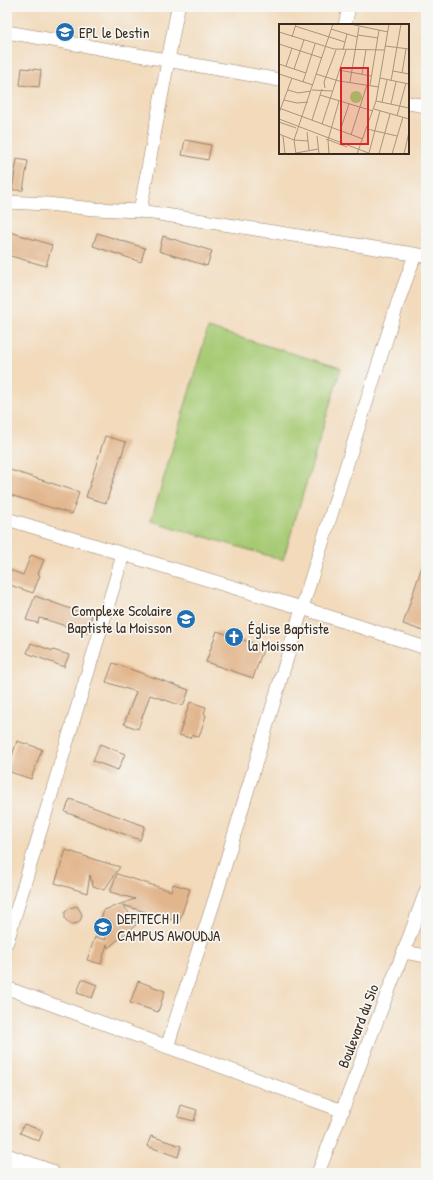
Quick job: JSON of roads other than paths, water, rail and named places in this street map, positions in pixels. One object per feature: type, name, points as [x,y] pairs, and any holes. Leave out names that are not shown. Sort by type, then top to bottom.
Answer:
[{"type":"main road","points":[[7,1157],[51,1173]]},
{"type":"street","points":[[140,211],[178,7]]},
{"type":"street","points":[[346,24],[349,7]]},
{"type":"street","points":[[7,32],[279,80]]},
{"type":"street","points":[[409,103],[426,106]]},
{"type":"street","points":[[7,202],[140,211],[421,255],[398,302],[302,608],[217,892],[167,1047]]},
{"type":"street","points":[[7,519],[302,608],[426,648]]},
{"type":"street","points":[[7,942],[123,555]]},
{"type":"street","name":"Boulevard du Sio","points":[[318,1173],[404,952],[426,891]]},
{"type":"street","points":[[404,952],[426,956]]},
{"type":"street","points":[[7,988],[343,1111]]},
{"type":"place","name":"EPL le Destin","points":[[65,32]]},
{"type":"place","name":"Complexe Scolaire Baptiste la Moisson","points":[[186,619]]},
{"type":"place","name":"Église Baptiste la Moisson","points":[[234,637]]},
{"type":"place","name":"DEFITECH II CAMPUS AWOUDJA","points":[[103,927]]}]
